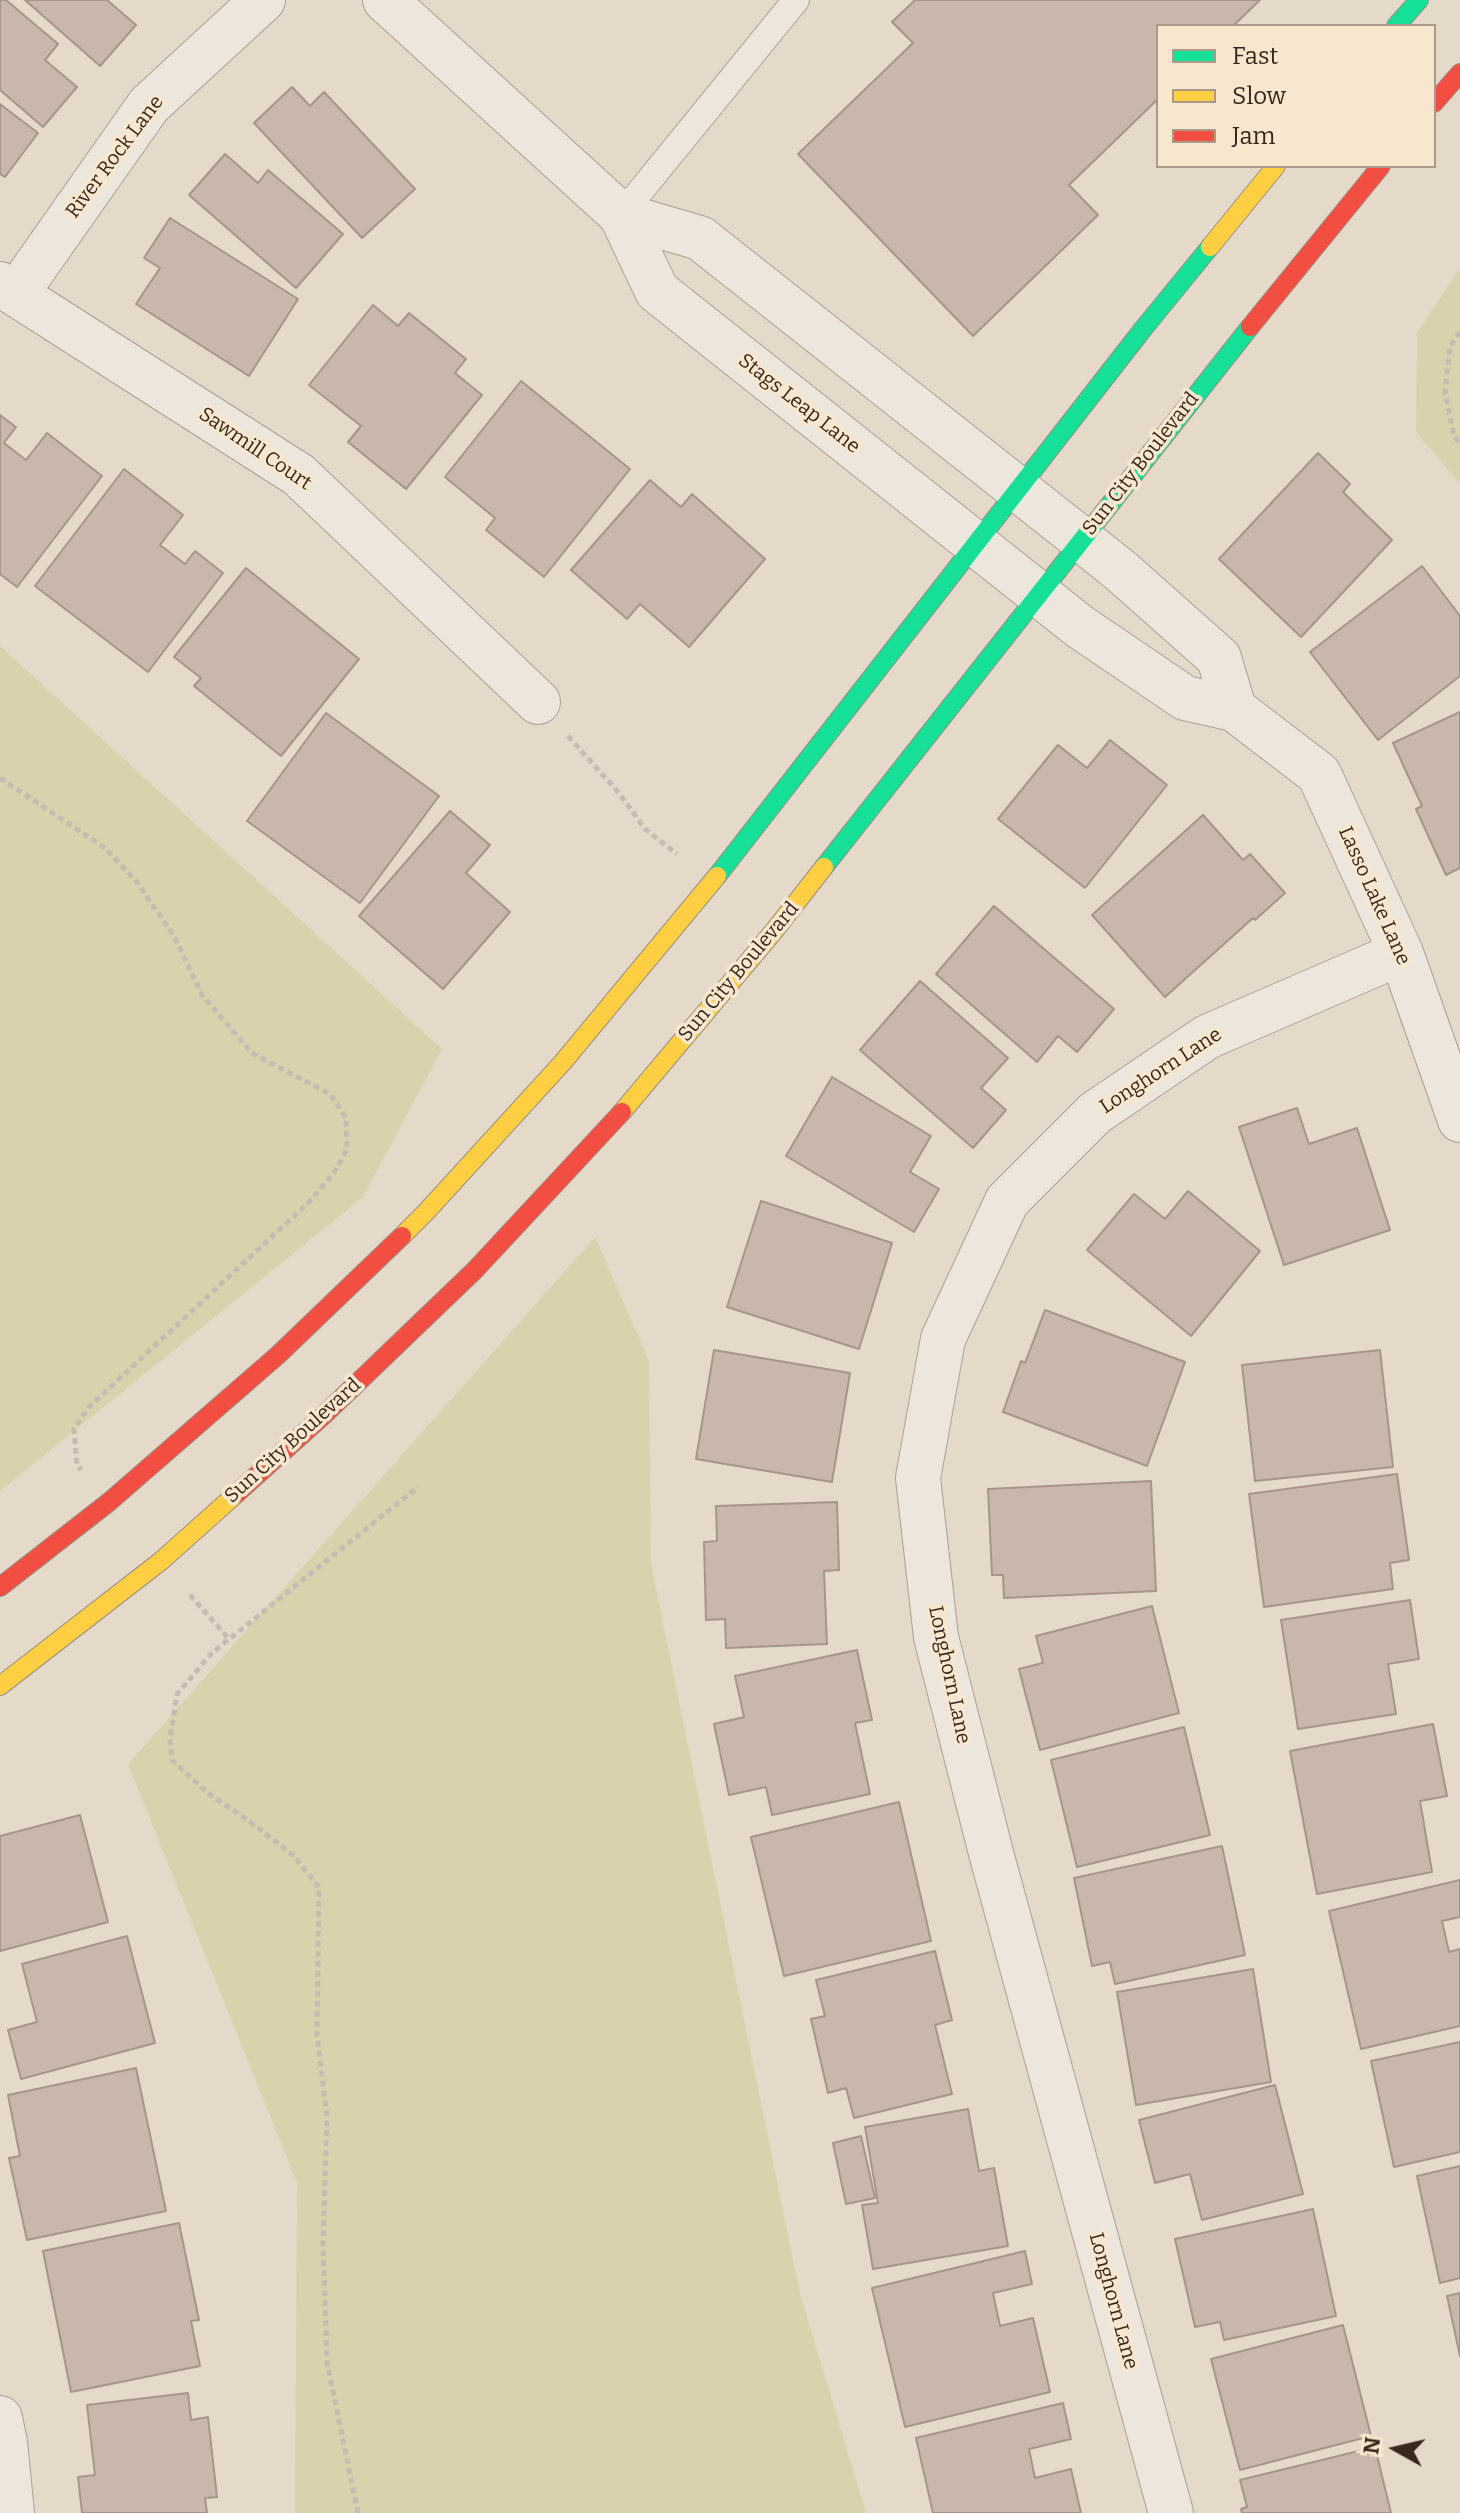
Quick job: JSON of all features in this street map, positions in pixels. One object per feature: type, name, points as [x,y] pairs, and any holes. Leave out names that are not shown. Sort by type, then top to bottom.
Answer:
[{"type":"street","name":"River Rock Lane","points":[[8,289],[149,105],[263,0]]},
{"type":"street","name":"Stags Leap Lane","points":[[385,0],[621,215],[657,291],[1007,569]]},
{"type":"street","points":[[1398,24],[1419,0]]},
{"type":"street","points":[[1436,101],[1460,73]]},
{"type":"street","name":"Sun City Boulevard","points":[[0,1686],[161,1561],[325,1414],[475,1270],[617,1118],[774,931],[1007,569],[1050,514],[1133,341],[1274,168]]},
{"type":"street","name":"Sun City Boulevard","points":[[0,1587],[109,1502],[254,1376],[426,1212],[563,1062],[713,882],[1007,569],[1050,514],[1226,355],[1379,168]]},
{"type":"street","name":"Stags Leap Lane","points":[[621,215],[700,238],[1050,514]]},
{"type":"street","name":"Sawmill Court","points":[[8,289],[299,475],[538,702]]},
{"type":"street","points":[[1050,514],[1132,580],[1219,658],[1234,709]]},
{"type":"street","name":"Lasso Lake Lane","points":[[1007,569],[1079,626],[1185,698],[1234,709],[1319,774],[1401,953],[1460,1120]]},
{"type":"street","name":"Longhorn Lane","points":[[1171,2513],[991,1853],[936,1637],[918,1478],[943,1339],[1007,1201],[1095,1113],[1207,1037],[1401,953]]},
{"type":"street","points":[[0,2418],[12,2513]]},
{"type":"lane","points":[[621,215],[796,0]]},
{"type":"path","points":[[1460,332],[1450,346],[1445,393],[1454,436],[1460,444]]},
{"type":"path","points":[[538,702],[619,793],[645,829],[713,882]]},
{"type":"path","points":[[0,778],[105,848],[136,881],[174,936],[202,995],[252,1053],[330,1094],[346,1118],[347,1149],[334,1173],[317,1193],[89,1407],[74,1429],[77,1465]]},
{"type":"path","points":[[358,2513],[327,2362],[323,2243],[327,2118],[317,2034],[319,1887],[293,1855],[208,1793],[172,1760],[170,1739],[177,1694],[212,1653],[418,1487]]},
{"type":"shaded area","points":[[1460,268],[1460,484],[1416,432],[1417,333]]},
{"type":"shaded area","points":[[0,646],[442,1049],[363,1197],[0,1491]]},
{"type":"shaded area","points":[[595,1237],[649,1361],[651,1564],[800,2294],[866,2513],[295,2513],[297,2183],[128,1764]]},
{"type":"building","points":[[0,0],[6,0],[58,44],[45,60],[77,87],[43,127],[0,90]]},
{"type":"building","points":[[25,0],[107,0],[136,25],[100,66]]},
{"type":"building","points":[[915,0],[1260,0],[1235,24],[1156,24],[1156,101],[1069,185],[1098,215],[973,336],[798,154],[913,43],[892,22]]},
{"type":"building","points":[[292,87],[310,106],[324,92],[415,189],[362,238],[254,123]]},
{"type":"building","points":[[0,104],[38,133],[5,177],[0,174]]},
{"type":"building","points":[[225,154],[258,183],[268,170],[343,234],[296,288],[189,195]]},
{"type":"building","points":[[170,218],[298,299],[249,376],[136,304],[160,268],[144,258]]},
{"type":"building","points":[[373,305],[398,326],[409,313],[466,359],[455,373],[482,395],[406,489],[348,442],[361,426],[309,385]]},
{"type":"building","points":[[521,381],[630,469],[544,577],[486,530],[495,518],[445,477]]},
{"type":"building","points":[[0,415],[16,427],[4,443],[26,460],[47,433],[102,476],[17,587],[0,574]]},
{"type":"building","points":[[1318,453],[1350,484],[1343,492],[1392,540],[1301,637],[1219,559]]},
{"type":"building","points":[[124,469],[183,515],[160,545],[185,564],[195,551],[223,573],[148,672],[35,586]]},
{"type":"building","points":[[650,480],[681,507],[692,494],[765,559],[689,647],[640,604],[627,619],[571,570]]},
{"type":"building","points":[[1422,566],[1460,616],[1460,676],[1378,740],[1310,652]]},
{"type":"building","points":[[246,568],[359,659],[281,756],[194,686],[201,678],[174,657]]},
{"type":"building","points":[[1460,712],[1460,868],[1446,875],[1416,809],[1422,806],[1393,743]]},
{"type":"building","points":[[326,713],[439,796],[360,903],[247,821]]},
{"type":"building","points":[[1110,740],[1167,785],[1085,888],[998,819],[1058,745],[1087,768]]},
{"type":"building","points":[[450,811],[490,845],[466,873],[510,912],[443,989],[359,916]]},
{"type":"building","points":[[1203,815],[1243,860],[1250,854],[1285,893],[1165,997],[1092,915]]},
{"type":"building","points":[[994,906],[1114,1009],[1077,1052],[1058,1036],[1037,1062],[936,974]]},
{"type":"building","points":[[920,981],[1008,1058],[981,1088],[1006,1110],[973,1148],[860,1050]]},
{"type":"building","points":[[832,1077],[931,1136],[910,1172],[939,1189],[914,1232],[786,1156]]},
{"type":"building","points":[[1297,1108],[1309,1144],[1357,1128],[1390,1230],[1284,1265],[1239,1127]]},
{"type":"building","points":[[1188,1191],[1260,1251],[1191,1336],[1087,1250],[1134,1194],[1165,1219]]},
{"type":"building","points":[[761,1201],[892,1243],[859,1349],[727,1307]]},
{"type":"building","points":[[1045,1310],[1185,1362],[1147,1466],[1003,1412],[1021,1361],[1025,1363]]},
{"type":"building","points":[[714,1350],[850,1373],[832,1482],[696,1459]]},
{"type":"building","points":[[1380,1350],[1393,1467],[1255,1481],[1242,1365]]},
{"type":"building","points":[[1397,1474],[1409,1560],[1390,1563],[1393,1589],[1264,1607],[1249,1494]]},
{"type":"building","points":[[1151,1481],[1156,1591],[1004,1598],[1003,1575],[992,1575],[988,1489]]},
{"type":"building","points":[[837,1502],[839,1570],[824,1571],[827,1644],[726,1648],[725,1619],[706,1620],[704,1542],[717,1541],[716,1506]]},
{"type":"building","points":[[1410,1600],[1419,1659],[1388,1664],[1396,1714],[1298,1729],[1281,1620]]},
{"type":"building","points":[[1152,1606],[1179,1713],[1040,1750],[1019,1669],[1043,1663],[1036,1636]]},
{"type":"building","points":[[857,1650],[872,1720],[855,1723],[870,1794],[772,1815],[766,1787],[729,1795],[714,1724],[744,1717],[735,1676]]},
{"type":"building","points":[[1433,1724],[1447,1796],[1420,1801],[1432,1872],[1317,1894],[1290,1751]]},
{"type":"building","points":[[1184,1727],[1210,1835],[1077,1867],[1051,1760]]},
{"type":"building","points":[[899,1802],[931,1941],[784,1976],[751,1837]]},
{"type":"building","points":[[80,1815],[108,1922],[0,1951],[0,1836]]},
{"type":"building","points":[[1222,1846],[1245,1955],[1115,1984],[1110,1962],[1092,1966],[1074,1878]]},
{"type":"building","points":[[1460,1880],[1460,1917],[1442,1921],[1449,1952],[1460,1949],[1460,2026],[1361,2049],[1329,1911]]},
{"type":"building","points":[[127,1936],[155,2043],[21,2079],[8,2030],[37,2022],[22,1964]]},
{"type":"building","points":[[935,1951],[952,2020],[935,2025],[952,2094],[854,2118],[846,2088],[828,2093],[811,2019],[825,2016],[816,1980]]},
{"type":"building","points":[[1253,1969],[1271,2082],[1136,2105],[1117,1992]]},
{"type":"building","points":[[1460,2042],[1460,2152],[1394,2167],[1371,2061]]},
{"type":"building","points":[[136,2068],[166,2211],[27,2240],[9,2158],[20,2156],[8,2095]]},
{"type":"building","points":[[1275,2085],[1303,2194],[1202,2220],[1190,2174],[1155,2183],[1139,2120]]},
{"type":"building","points":[[968,2109],[979,2171],[994,2168],[1008,2246],[873,2269],[862,2205],[878,2203],[865,2127]]},
{"type":"building","points":[[861,2136],[875,2198],[846,2204],[833,2143]]},
{"type":"building","points":[[1460,2166],[1460,2278],[1440,2283],[1417,2176]]},
{"type":"building","points":[[1313,2209],[1336,2316],[1224,2340],[1220,2322],[1195,2327],[1175,2239]]},
{"type":"building","points":[[179,2223],[199,2320],[191,2321],[200,2366],[71,2392],[43,2251]]},
{"type":"building","points":[[1025,2251],[1032,2284],[993,2293],[1000,2326],[1033,2318],[1050,2392],[905,2427],[872,2288]]},
{"type":"building","points":[[1460,2293],[1460,2356],[1447,2296]]},
{"type":"building","points":[[1343,2325],[1371,2436],[1240,2470],[1211,2359]]},
{"type":"building","points":[[188,2393],[191,2420],[208,2417],[217,2497],[205,2498],[207,2513],[82,2513],[78,2477],[95,2475],[87,2405]]},
{"type":"building","points":[[1063,2403],[1071,2439],[1029,2449],[1035,2478],[1071,2469],[1081,2513],[933,2513],[916,2438]]},
{"type":"building","points":[[1375,2447],[1391,2513],[1242,2513],[1241,2509],[1247,2507],[1240,2480]]},
{"type":"traffic: fast","points":[[1398,24],[1419,0]]},
{"type":"traffic: fast","points":[[717,876],[1210,247]]},
{"type":"traffic: fast","points":[[824,867],[1250,327]]},
{"type":"traffic: slow","points":[[1210,247],[1274,168]]},
{"type":"traffic: slow","points":[[622,1112],[824,867]]},
{"type":"traffic: slow","points":[[402,1236],[563,1062],[717,876]]},
{"type":"traffic: slow","points":[[0,1686],[161,1561],[236,1494]]},
{"type":"traffic: jam","points":[[1436,101],[1460,73]]},
{"type":"traffic: jam","points":[[1250,327],[1379,168]]},
{"type":"traffic: jam","points":[[236,1494],[325,1414],[475,1270],[622,1112]]},
{"type":"traffic: jam","points":[[0,1587],[109,1502],[278,1355],[402,1236]]}]
